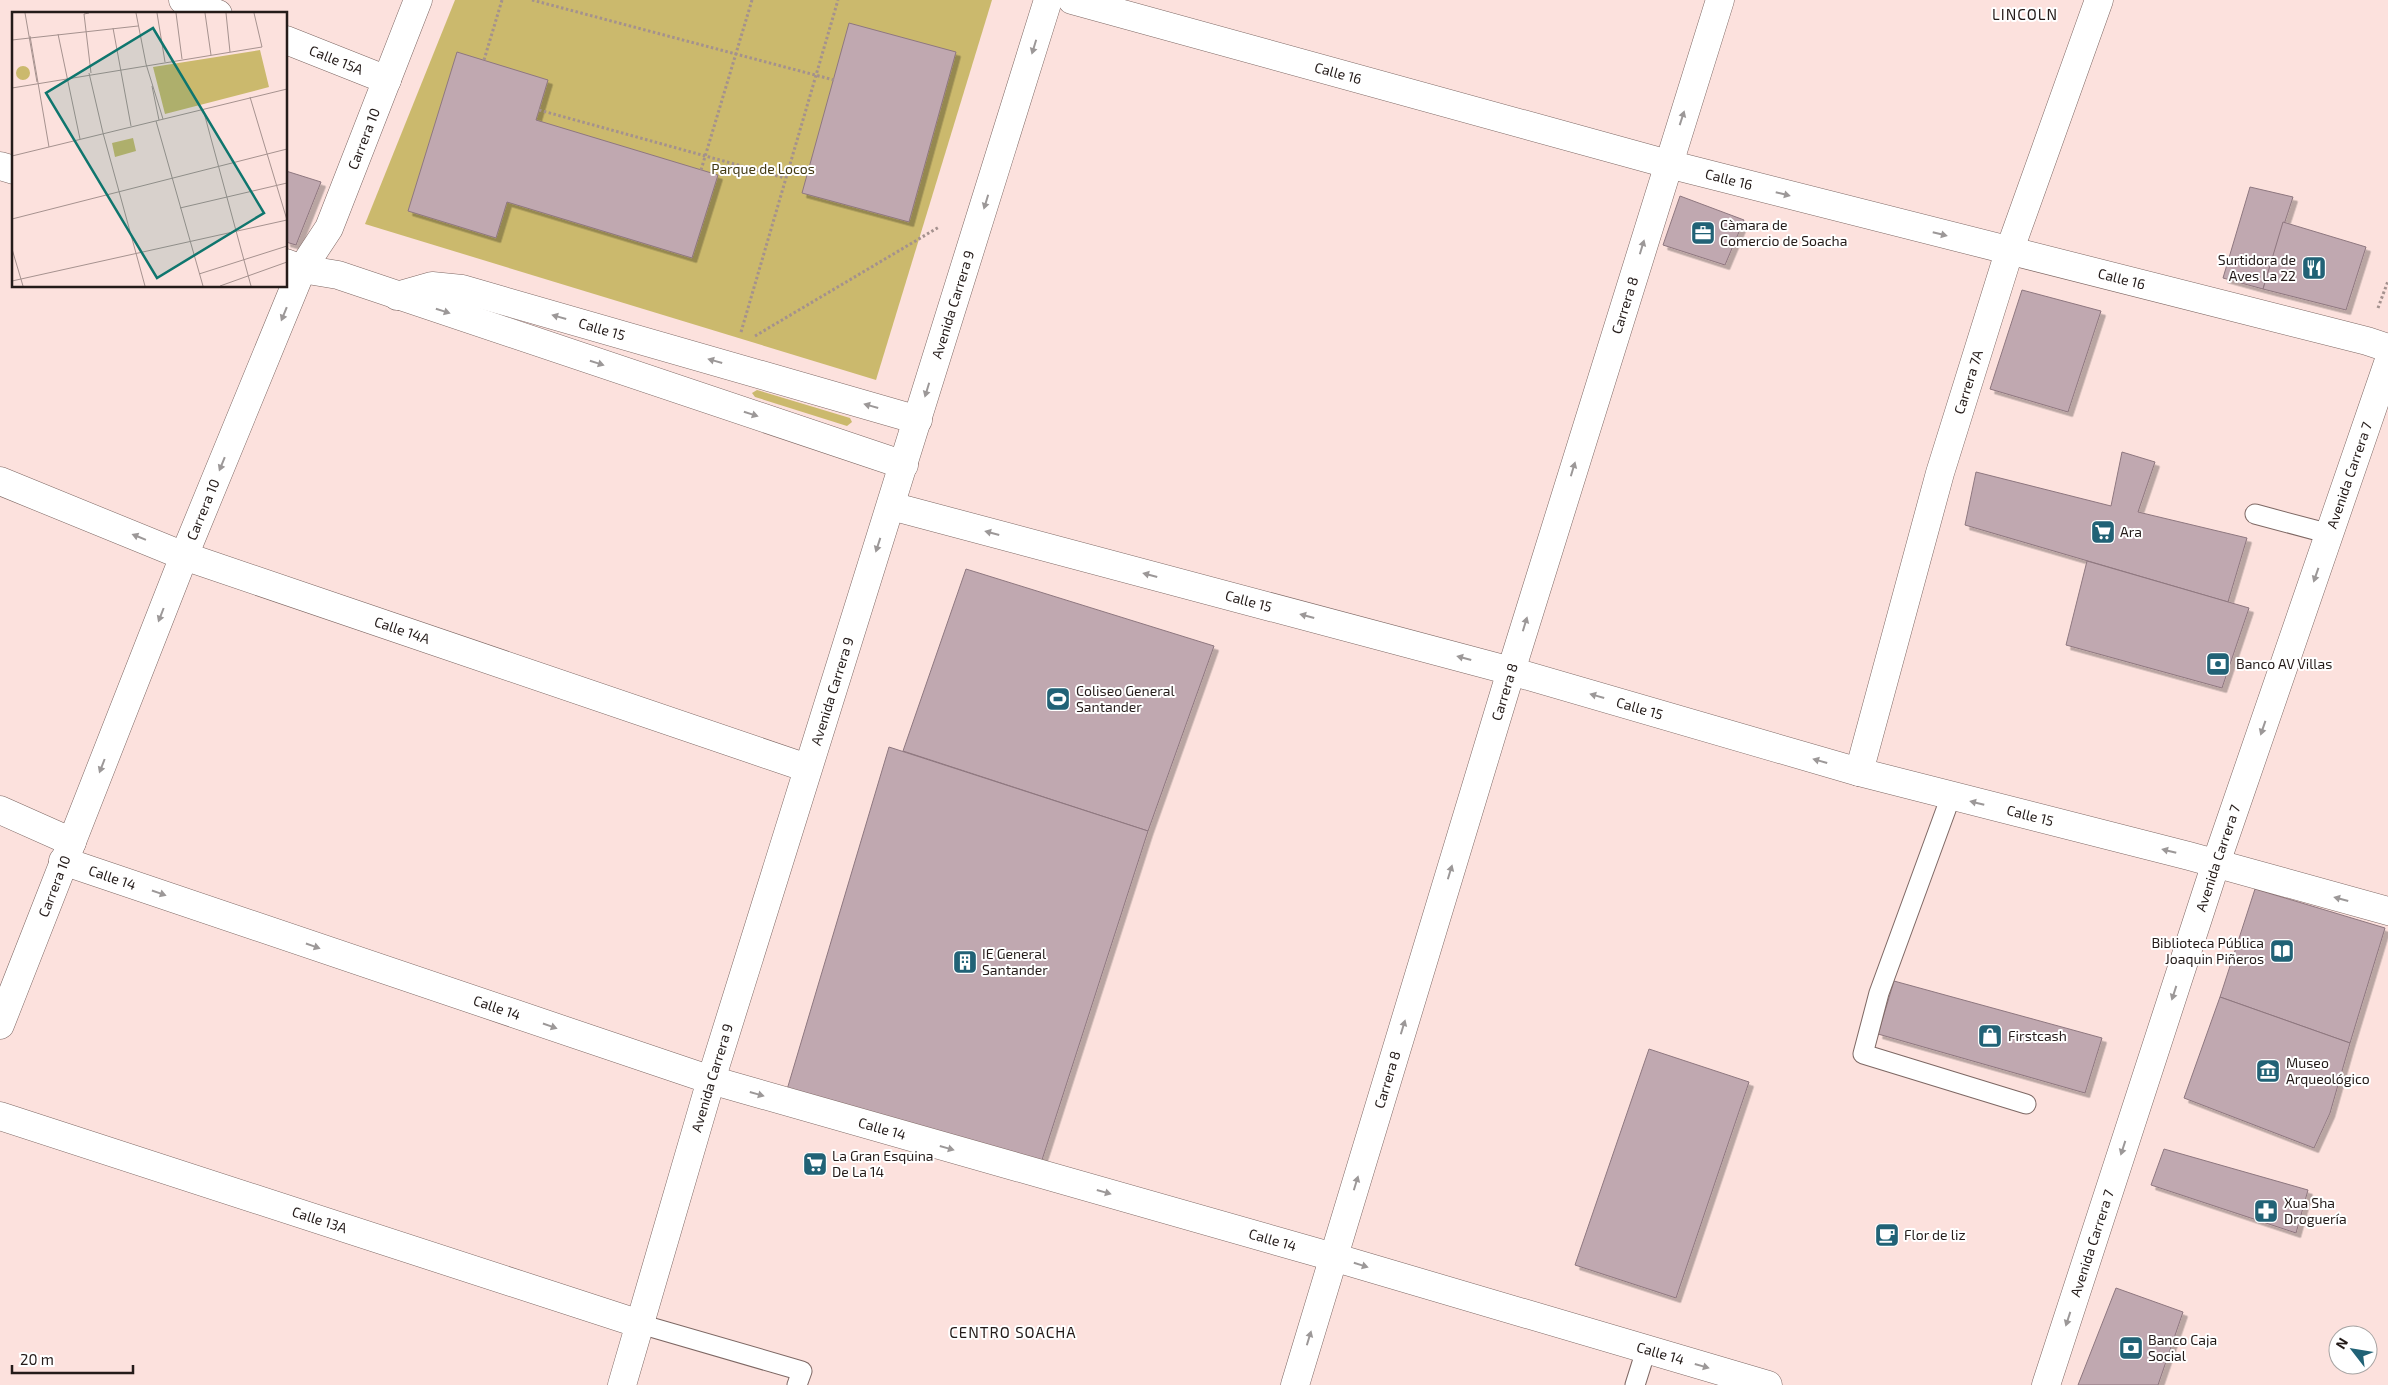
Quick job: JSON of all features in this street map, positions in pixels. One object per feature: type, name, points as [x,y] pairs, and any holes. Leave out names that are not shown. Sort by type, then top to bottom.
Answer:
[{"type":"street","points":[[183,0],[213,12]]},
{"type":"street","name":"Carrera 10","points":[[288,282],[294,266],[329,228],[418,0]]},
{"type":"street","name":"Avenida Carrera 9","points":[[622,1385],[711,1080],[1048,0]]},
{"type":"street","name":"Calle 16","points":[[1072,0],[1668,164],[2388,348]]},
{"type":"street","name":"Carrera 8","points":[[1295,1385],[1511,671],[1720,0]]},
{"type":"street","name":"Carrera 7A","points":[[1859,772],[1940,473],[2009,252],[2099,0]]},
{"type":"street","name":"Calle 15A","points":[[288,41],[387,80]]},
{"type":"street","points":[[294,266],[338,275],[904,465]]},
{"type":"street","name":"Calle 15","points":[[397,296],[432,286],[462,288],[918,420]]},
{"type":"street","name":"Carrera 10","points":[[0,1025],[184,556],[286,288]]},
{"type":"street","name":"Avenida Carrera 7","points":[[2046,1385],[2216,864],[2388,363]]},
{"type":"street","name":"Calle 14A","points":[[0,481],[184,556],[807,768]]},
{"type":"street","name":"Calle 15","points":[[891,506],[1511,671],[1859,772],[2216,864],[2388,911]]},
{"type":"street","name":"Calle 14","points":[[0,810],[68,852],[711,1080],[1333,1257],[1768,1385]]},
{"type":"street","name":"Calle 13A","points":[[0,1116],[640,1324]]},
{"type":"lane","points":[[2255,514],[2330,534]]},
{"type":"lane","points":[[1951,796],[1879,993],[1863,1054],[2026,1104]]},
{"type":"lane","points":[[640,1324],[802,1371],[796,1385]]},
{"type":"lane","points":[[1635,1385],[1646,1350]]},
{"type":"path","points":[[484,60],[502,0]]},
{"type":"path","points":[[532,0],[834,80]]},
{"type":"path","points":[[701,170],[752,0]]},
{"type":"path","points":[[740,337],[838,0]]},
{"type":"path","points":[[539,110],[785,178]]},
{"type":"path","points":[[754,337],[945,224]]},
{"type":"green space","name":"Parque de Locos","points":[[455,0],[992,0],[876,380],[365,224]]},
{"type":"green space","points":[[757,390],[850,418],[852,422],[847,426],[755,397],[752,393]]},
{"type":"building","points":[[849,23],[956,52],[909,222],[802,193]]},
{"type":"building","points":[[457,52],[548,80],[536,120],[718,175],[692,258],[507,202],[496,238],[408,211]]},
{"type":"building","points":[[288,172],[321,182],[296,245],[288,243]]},
{"type":"building","points":[[2250,187],[2293,197],[2263,289],[2223,278]]},
{"type":"building","name":"Càmara de Comercio de Soacha","points":[[1680,196],[1744,220],[1725,265],[1663,245]]},
{"type":"building","name":"Surtidora de Aves La 22","points":[[2283,222],[2366,247],[2346,310],[2263,289]]},
{"type":"building","points":[[2022,290],[2101,311],[2068,412],[1990,389]]},
{"type":"building","name":"Ara","points":[[2122,452],[2155,462],[2138,512],[2247,538],[2228,602],[1965,525],[1976,472],[2111,506]]},
{"type":"building","points":[[2087,561],[2249,608],[2222,688],[2066,645]]},
{"type":"building","name":"Coliseo General Santander","points":[[966,569],[1214,646],[1148,831],[903,751]]},
{"type":"building","name":"IE General Santander","points":[[889,747],[1148,831],[1042,1160],[786,1093]]},
{"type":"building","points":[[2255,889],[2385,928],[2350,1043],[2220,997]]},
{"type":"building","name":"Firstcash","points":[[1894,981],[2102,1038],[2085,1093],[1878,1034]]},
{"type":"building","name":"Museo Arqueológico","points":[[2220,997],[2350,1043],[2330,1113],[2314,1148],[2184,1098]]},
{"type":"building","points":[[1649,1049],[1749,1082],[1676,1298],[1575,1265]]},
{"type":"building","name":"Xua Sha Droguería","points":[[2164,1149],[2308,1190],[2296,1233],[2151,1185]]},
{"type":"building","name":"Banco Caja Social","points":[[2116,1288],[2183,1312],[2158,1385],[2078,1385]]},
{"type":"place","name":"Càmara de Comercio de Soacha","points":[[1703,233]]},
{"type":"place","name":"Surtidora de Aves La 22","points":[[2314,268]]},
{"type":"place","name":"Ara","points":[[2103,532]]},
{"type":"place","name":"Banco AV Villas","points":[[2218,664]]},
{"type":"place","name":"Coliseo General Santander","points":[[1058,699]]},
{"type":"place","name":"Biblioteca Pública Joaquin Piñeros","points":[[2282,951]]},
{"type":"place","name":"IE General Santander","points":[[965,962]]},
{"type":"place","name":"Firstcash","points":[[1990,1036]]},
{"type":"place","name":"Museo Arqueológico","points":[[2268,1071]]},
{"type":"place","name":"La Gran Esquina De La 14","points":[[815,1164]]},
{"type":"place","name":"Xua Sha Droguería","points":[[2266,1211]]},
{"type":"place","name":"Flor de liz","points":[[1887,1235]]},
{"type":"place","name":"Banco Caja Social","points":[[2131,1348]]},
{"type":"district","name":"LINCOLN","points":[[2025,15]]},
{"type":"district","name":"CENTRO SOACHA","points":[[1013,1333]]}]
